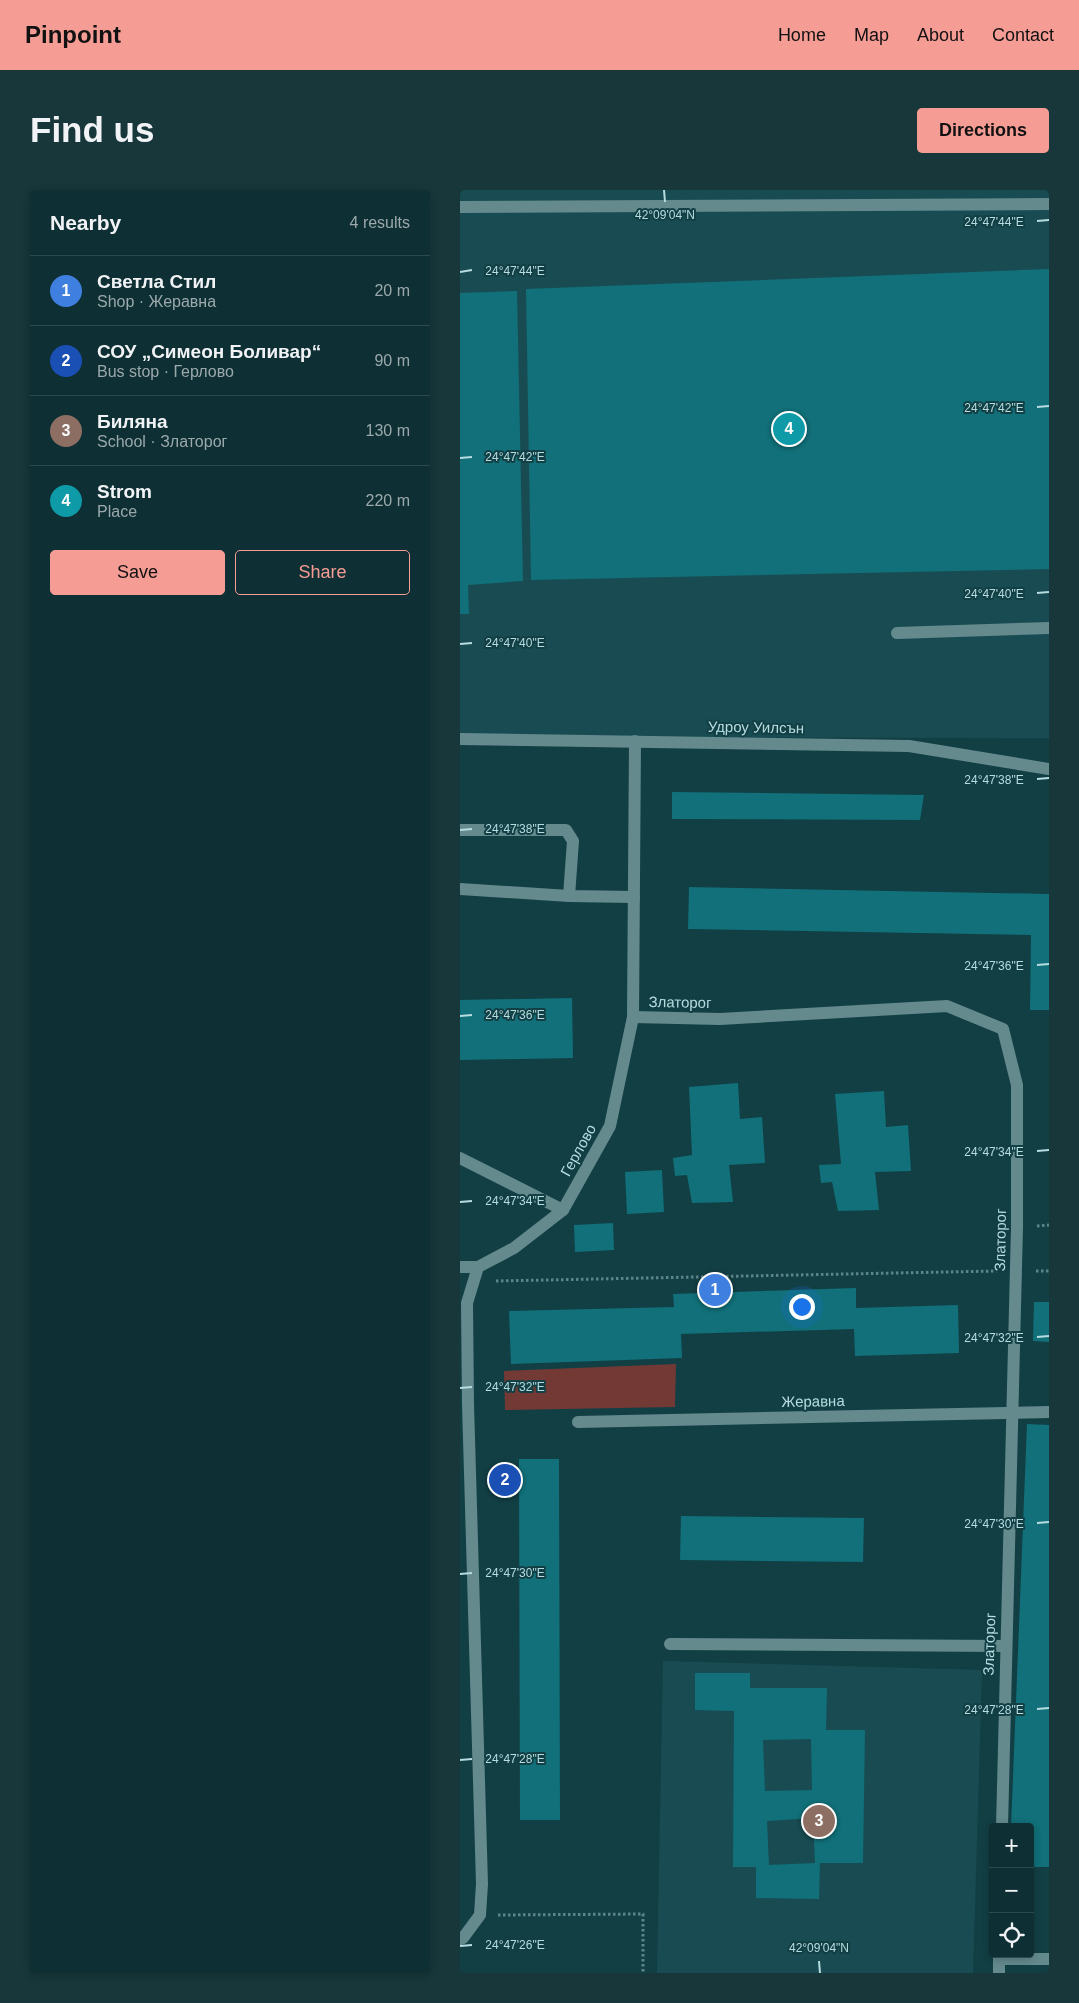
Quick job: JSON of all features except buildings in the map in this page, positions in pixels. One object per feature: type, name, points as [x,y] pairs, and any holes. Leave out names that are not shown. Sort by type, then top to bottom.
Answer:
[{"type":"street","points":[[460,207],[1049,204]]},
{"type":"street","points":[[897,633],[1049,628]]},
{"type":"street","name":"Удроу Уилсън","points":[[460,739],[909,746],[1049,769]]},
{"type":"street","name":"Герлово","points":[[478,1267],[514,1248],[563,1210],[610,1126],[633,1018],[635,741]]},
{"type":"street","points":[[460,830],[566,830],[574,841],[569,896]]},
{"type":"street","points":[[460,889],[569,896],[634,896]]},
{"type":"street","name":"Златорог","points":[[633,1018],[720,1018],[947,1006],[1003,1029],[1016,1085],[1017,1227],[1005,1646],[1002,1823]]},
{"type":"street","points":[[460,1158],[563,1210]]},
{"type":"street","points":[[460,1267],[478,1267],[467,1302],[468,1404],[482,1884],[480,1915],[463,1938],[460,1939]]},
{"type":"street","name":"Жеравна","points":[[578,1422],[1049,1412]]},
{"type":"street","points":[[670,1644],[1005,1646]]},
{"type":"street","points":[[999,1958],[999,1973]]},
{"type":"street","points":[[1024,1958],[1049,1959]]},
{"type":"path","points":[[474,1281],[1004,1271]]},
{"type":"path","points":[[1031,1271],[1049,1271]]},
{"type":"path","points":[[480,1915],[644,1914],[643,1973]]},
{"type":"shaded area","points":[[460,190],[1049,190],[1049,738],[460,737]]},
{"type":"shaded area","points":[[676,1364],[675,1407],[505,1410],[504,1371]]},
{"type":"shaded area","points":[[663,1661],[982,1670],[973,1973],[657,1973]]},
{"type":"place","name":"Strom","points":[[789,429]]},
{"type":"place","name":"Светла Стил","points":[[715,1290]]},
{"type":"place","name":"СОУ „Симеон Боливар“","points":[[505,1480]]},
{"type":"place","name":"Биляна","points":[[819,1821]]}]
